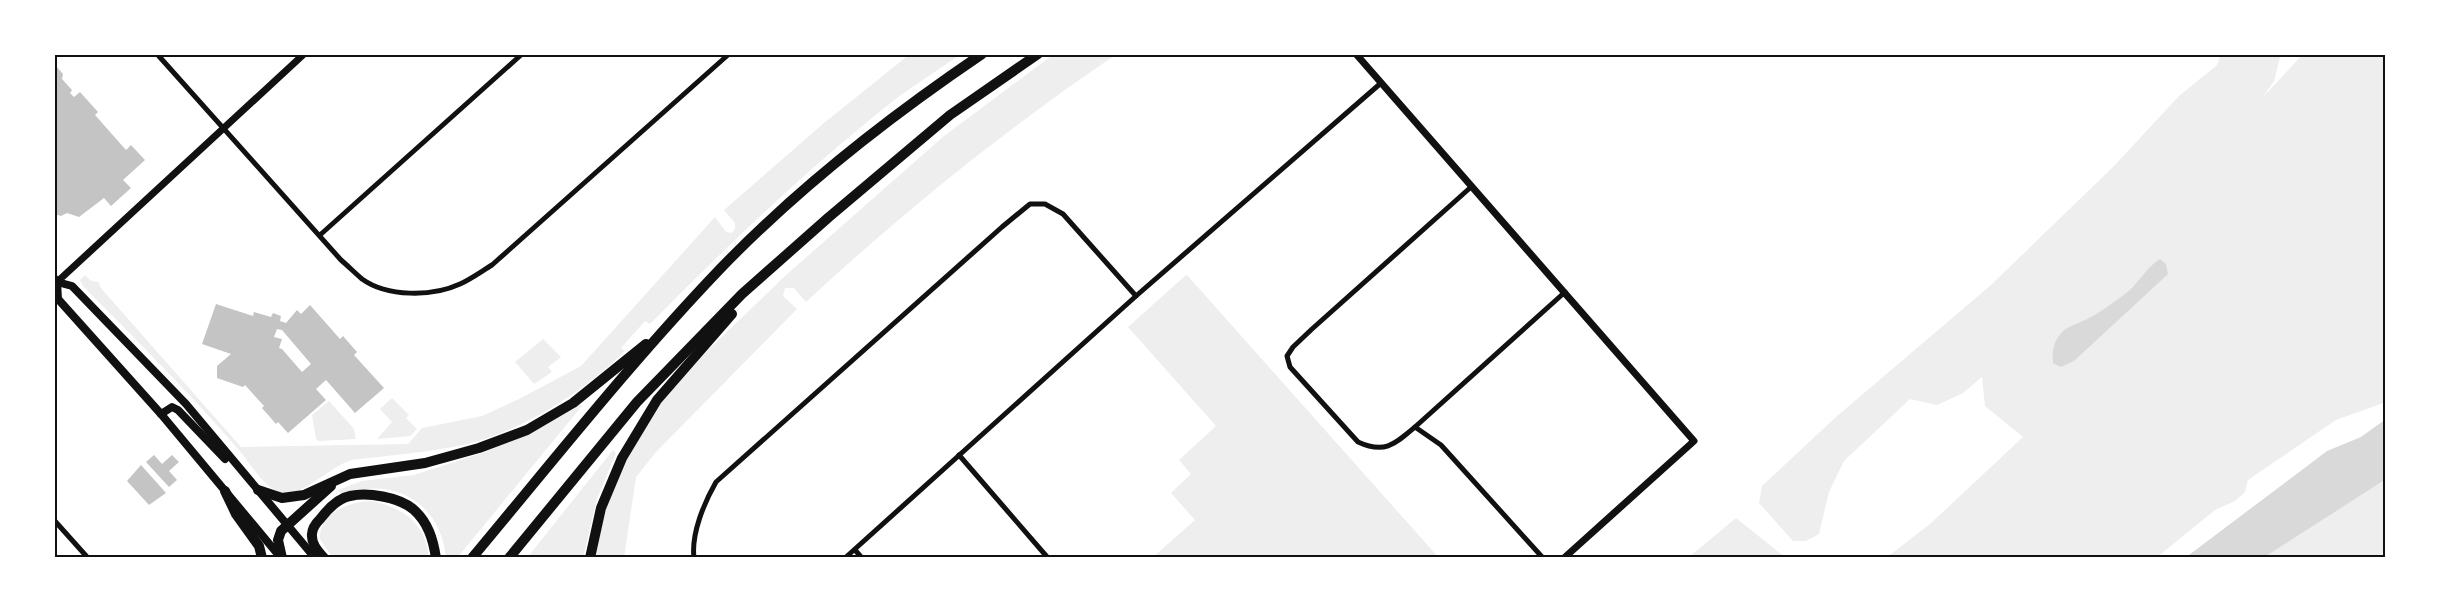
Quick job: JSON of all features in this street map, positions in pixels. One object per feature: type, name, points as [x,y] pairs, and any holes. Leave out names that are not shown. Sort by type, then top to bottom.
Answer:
[{"type":"highway","points":[[472,558],[621,379],[721,269],[805,190],[926,93],[982,54]]},
{"type":"highway","points":[[509,558],[637,402],[742,294],[950,115],[1038,54]]},
{"type":"highway","points":[[590,558],[602,508],[622,458],[657,400],[774,265]]},
{"type":"highway","points":[[258,490],[282,498],[304,495],[350,474],[425,463],[479,448],[527,430],[573,403],[672,323]]},
{"type":"highway","points":[[281,558],[278,540],[288,525],[335,481]]},
{"type":"highway","points":[[225,491],[236,514],[259,546],[262,558]]},
{"type":"highway","points":[[324,558],[314,545],[312,534],[316,523],[329,508],[349,496],[372,496],[397,500],[412,508],[425,522],[433,541],[436,558]]},
{"type":"main road","points":[[281,558],[161,414],[58,299],[55,281],[72,286],[186,404],[315,558]]},
{"type":"main road","points":[[161,414],[172,407],[178,410],[258,490]]},
{"type":"street","points":[[157,54],[341,260],[363,280],[389,291],[440,290],[460,284],[492,265],[729,54]]},
{"type":"street","points":[[55,281],[304,54]]},
{"type":"street","points":[[320,235],[522,54]]},
{"type":"street","points":[[1356,54],[1694,441],[1564,558]]},
{"type":"street","points":[[845,558],[1136,296],[1382,83]]},
{"type":"street","points":[[1471,187],[1312,329],[1287,356],[1290,367],[1358,442],[1372,448],[1387,447],[1415,427],[1565,292]]},
{"type":"street","points":[[694,558],[693,546],[708,497],[716,482],[1030,204],[1045,204],[1063,214],[1136,296]]},
{"type":"street","points":[[1415,427],[1441,445],[1543,558]]},
{"type":"street","points":[[959,455],[1048,558]]},
{"type":"street","points":[[54,520],[88,558]]},
{"type":"street","points":[[855,550],[862,558]]},
{"type":"shaded area","points":[[910,54],[961,54],[897,98],[832,151],[739,236],[650,324],[645,321],[621,348],[625,351],[572,395],[531,419],[488,438],[438,450],[352,460],[291,493],[276,491],[258,475],[200,407],[83,286],[80,280],[85,275],[91,281],[99,282],[100,287],[241,447],[408,444],[422,428],[482,416],[581,366],[715,217],[726,232],[732,233],[735,223],[724,210],[824,123]]},
{"type":"shaded area","points":[[1054,54],[1117,54],[1036,111],[918,203],[806,302],[794,288],[785,288],[783,296],[797,309],[656,452],[636,477],[624,558],[595,558],[606,508],[625,462],[659,405],[705,353],[785,276],[944,136]]},
{"type":"shaded area","points":[[2221,54],[2281,54],[2274,81],[2263,97],[2303,54],[2386,54],[2386,402],[2336,420],[2248,480],[2245,492],[2235,501],[2215,510],[2156,558],[1886,558],[1930,524],[2023,437],[1985,406],[1982,377],[1963,393],[1937,405],[1910,399],[1844,461],[1829,492],[1819,534],[1806,541],[1793,541],[1759,503],[1762,486],[1836,417],[1991,285],[2113,167],[2179,96],[2217,65]]},
{"type":"shaded area","points":[[2160,259],[2166,264],[2168,274],[2074,361],[2061,367],[2053,363],[2054,347],[2061,333],[2097,314],[2124,295]]},
{"type":"shaded area","points":[[1186,275],[1439,558],[1152,558],[1195,520],[1171,493],[1191,474],[1179,460],[1216,426],[1128,327]]},
{"type":"shaded area","points":[[543,339],[561,357],[548,367],[552,372],[534,384],[515,362]]},
{"type":"shaded area","points":[[392,398],[409,415],[406,418],[417,429],[410,436],[377,439],[392,422],[380,409]]},
{"type":"shaded area","points":[[329,401],[354,429],[356,439],[319,441],[316,439],[312,415]]},
{"type":"shaded area","points":[[579,403],[582,406],[457,558],[446,558],[442,538],[435,522],[424,508],[411,498],[395,491],[378,489],[360,490],[341,495],[338,490],[362,481],[414,475],[485,452],[532,431]]},
{"type":"shaded area","points":[[2386,419],[2386,479],[2263,558],[2185,558],[2327,451],[2361,437]]},
{"type":"shaded area","points":[[613,450],[616,453],[597,499],[583,558],[527,558]]},
{"type":"shaded area","points":[[2386,479],[2386,558],[2263,558],[2377,483]]},
{"type":"shaded area","points":[[372,501],[394,508],[411,519],[423,536],[429,558],[333,558],[320,539],[324,522],[337,510],[346,506]]},
{"type":"shaded area","points":[[1736,518],[1786,558],[1688,558]]},
{"type":"building","points":[[54,64],[63,74],[62,79],[72,90],[70,93],[74,97],[80,92],[98,112],[95,115],[126,150],[131,145],[145,160],[123,180],[131,188],[111,206],[104,198],[79,217],[67,213],[61,216],[54,214]]},
{"type":"building","points":[[216,304],[253,316],[254,312],[271,317],[273,313],[281,316],[280,321],[286,323],[297,310],[301,314],[310,305],[340,339],[343,336],[357,352],[354,355],[384,388],[355,413],[326,380],[316,389],[326,400],[288,433],[278,422],[276,424],[262,408],[264,406],[245,385],[243,387],[217,378],[217,366],[231,354],[202,344]],"holes":[[[277,329],[282,330],[311,364],[302,372],[279,348],[282,339],[274,337]]]},
{"type":"building","points":[[154,455],[162,464],[172,455],[179,462],[169,471],[177,480],[169,487],[146,462]]},
{"type":"building","points":[[141,465],[166,493],[149,505],[127,481]]}]
